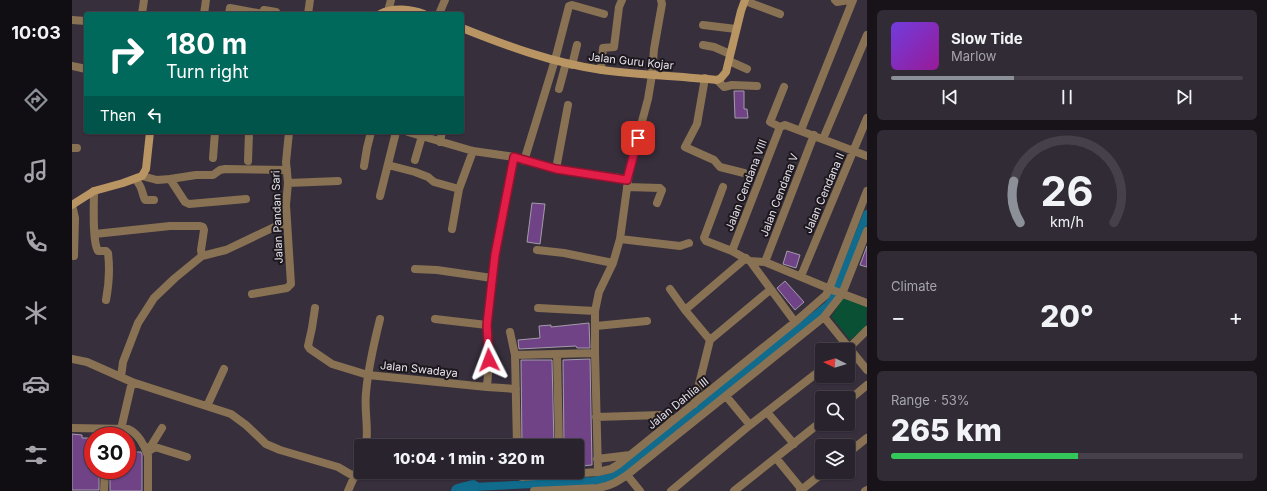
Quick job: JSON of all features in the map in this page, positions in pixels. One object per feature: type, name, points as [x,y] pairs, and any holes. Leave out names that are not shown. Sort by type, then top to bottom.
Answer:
[{"type":"street","points":[[142,12],[144,0]]},
{"type":"street","points":[[204,12],[206,0]]},
{"type":"street","points":[[308,12],[310,0]]},
{"type":"street","points":[[385,12],[391,0]]},
{"type":"street","points":[[440,12],[445,0]]},
{"type":"street","points":[[601,70],[603,48],[614,47],[622,0]]},
{"type":"street","points":[[598,472],[595,311],[599,292],[613,263],[620,239],[630,166],[648,99],[654,49],[662,4],[661,0]]},
{"type":"street","points":[[835,0],[837,2],[849,0]]},
{"type":"street","points":[[801,130],[853,0]]},
{"type":"street","points":[[757,86],[724,86],[717,80],[724,76],[745,1],[780,14]]},
{"type":"street","points":[[524,161],[555,60],[569,6],[604,14]]},
{"type":"street","points":[[229,12],[230,8],[276,12]]},
{"type":"street","points":[[388,12],[398,9],[414,10],[419,12]]},
{"type":"street","points":[[72,20],[84,21]]},
{"type":"street","points":[[703,25],[736,29]]},
{"type":"street","name":"Jalan Guru Kojar","points":[[464,31],[525,52],[569,64],[601,70],[717,80]]},
{"type":"street","points":[[823,139],[867,35]]},
{"type":"street","points":[[559,89],[577,45]]},
{"type":"street","points":[[703,46],[714,47],[747,69]]},
{"type":"street","points":[[72,66],[84,69]]},
{"type":"street","points":[[705,78],[697,124],[685,147],[714,160],[720,167],[744,173]]},
{"type":"street","points":[[784,87],[770,122],[780,127],[781,125],[785,125],[801,130],[867,156]]},
{"type":"street","points":[[556,169],[568,105]]},
{"type":"street","name":"Jalan Cendana II","points":[[801,276],[867,118]]},
{"type":"street","name":"Jalan Cendana VIII","points":[[732,251],[780,127]]},
{"type":"street","points":[[150,134],[146,169],[142,185],[145,200],[154,200]]},
{"type":"street","points":[[213,158],[215,134]]},
{"type":"street","points":[[248,161],[249,134]]},
{"type":"street","name":"Jalan Pandan Sari","points":[[252,294],[287,288],[291,284],[286,205],[288,183],[286,162],[289,134]]},
{"type":"street","points":[[364,166],[370,134]]},
{"type":"street","points":[[380,196],[396,134]]},
{"type":"street","points":[[415,134],[473,151],[514,157],[556,169],[660,188],[662,190],[658,203]]},
{"type":"street","points":[[440,142],[442,134]]},
{"type":"street","name":"Jalan Cendana V","points":[[765,262],[814,135]]},
{"type":"street","points":[[415,160],[422,136]]},
{"type":"street","points":[[452,229],[459,189],[473,151]]},
{"type":"street","points":[[487,387],[489,360],[487,325],[492,278],[514,157]]},
{"type":"street","points":[[388,165],[415,172],[428,177],[434,182],[459,189]]},
{"type":"street","points":[[74,256],[75,218],[72,205],[94,191],[143,178],[157,180],[196,175],[213,175],[220,170],[225,169],[287,170]]},
{"type":"street","points":[[170,179],[185,202],[189,204],[246,199]]},
{"type":"street","points":[[288,183],[338,181]]},
{"type":"street","points":[[723,187],[704,238],[706,241],[748,259],[765,262],[867,303]]},
{"type":"street","points":[[94,191],[95,234],[97,249],[98,251],[106,251],[108,253],[110,274],[106,300]]},
{"type":"street","points":[[837,292],[867,191]]},
{"type":"street","points":[[121,377],[123,362],[130,340],[138,323],[154,298],[175,278],[202,256],[226,250],[288,221]]},
{"type":"street","points":[[95,234],[170,226],[200,226],[203,227],[204,230],[201,250],[202,256]]},
{"type":"street","points":[[534,491],[598,490],[611,486],[627,475],[824,317],[867,231]]},
{"type":"street","points":[[620,239],[680,246],[688,243]]},
{"type":"street","points":[[537,250],[564,253],[613,263]]},
{"type":"street","points":[[748,259],[768,292],[795,322]]},
{"type":"street","points":[[685,310],[748,259]]},
{"type":"street","points":[[415,269],[437,270],[492,278]]},
{"type":"street","points":[[670,288],[685,310],[710,340]]},
{"type":"street","points":[[694,404],[710,340],[768,292]]},
{"type":"street","name":"Jalan Dahlia III","points":[[584,473],[611,469],[631,455],[820,301],[837,292]]},
{"type":"street","points":[[315,308],[312,332],[308,342],[310,349],[332,364],[368,375],[380,319]]},
{"type":"street","points":[[538,308],[595,311]]},
{"type":"street","points":[[824,317],[844,343]]},
{"type":"street","points":[[435,319],[487,325]]},
{"type":"street","points":[[596,330],[647,321]]},
{"type":"street","points":[[854,343],[867,330]]},
{"type":"street","points":[[510,332],[515,355],[517,439]]},
{"type":"street","points":[[515,355],[595,353]]},
{"type":"street","points":[[557,354],[559,439]]},
{"type":"street","points":[[855,357],[867,370]]},
{"type":"street","points":[[72,359],[87,362],[132,382],[231,414],[246,425],[266,444],[280,450],[338,467],[354,477],[348,491]]},
{"type":"street","points":[[207,406],[224,369]]},
{"type":"street","points":[[671,491],[750,425],[815,374]]},
{"type":"street","name":"Jalan Swadaya","points":[[367,439],[368,426],[366,395],[368,375],[516,389]]},
{"type":"street","points":[[121,427],[132,382]]},
{"type":"street","points":[[855,395],[867,385]]},
{"type":"street","points":[[726,396],[750,425]]},
{"type":"street","points":[[767,412],[794,444]]},
{"type":"street","points":[[596,417],[662,415],[673,420]]},
{"type":"street","points":[[734,491],[815,427]]},
{"type":"street","points":[[72,428],[84,429]]},
{"type":"street","points":[[146,451],[151,446],[162,428]]},
{"type":"street","points":[[136,434],[146,451],[148,458],[148,491]]},
{"type":"street","points":[[855,447],[867,438]]},
{"type":"street","points":[[146,451],[155,447],[187,457]]},
{"type":"street","points":[[597,459],[631,455]]},
{"type":"street","points":[[776,458],[802,490],[815,479]]},
{"type":"street","points":[[627,475],[640,491]]},
{"type":"street","points":[[104,491],[105,479]]},
{"type":"green space","points":[[844,296],[867,305],[866,328],[850,340],[831,316]]},
{"type":"building","points":[[734,91],[744,91],[744,109],[747,109],[748,118],[735,118]]},
{"type":"building","points":[[532,203],[545,204],[540,244],[527,242]]},
{"type":"building","points":[[867,246],[867,267],[860,265]]},
{"type":"building","points":[[787,251],[800,255],[796,268],[783,264]]},
{"type":"building","points":[[785,281],[804,302],[795,310],[777,288]]},
{"type":"building","points":[[589,323],[590,348],[577,348],[576,346],[519,349],[518,340],[540,338],[539,326],[551,325],[551,327]]},
{"type":"building","points":[[590,359],[592,465],[584,466],[584,439],[564,439],[563,360]]},
{"type":"building","points":[[521,360],[552,360],[554,439],[522,439]]},
{"type":"building","points":[[72,434],[82,435],[82,438],[84,438],[84,479],[99,479],[99,490],[72,490]]},
{"type":"building","points":[[136,452],[141,452],[142,491],[110,491],[110,479],[136,479]]},
{"type":"waterway","points":[[473,487],[593,481],[608,478],[618,473],[828,305],[832,300],[867,214]]},
{"type":"waterway","points":[[458,491],[473,487]]},
{"type":"route","points":[[489,360],[487,325],[495,255],[514,157],[541,166],[627,180],[638,138]]}]
